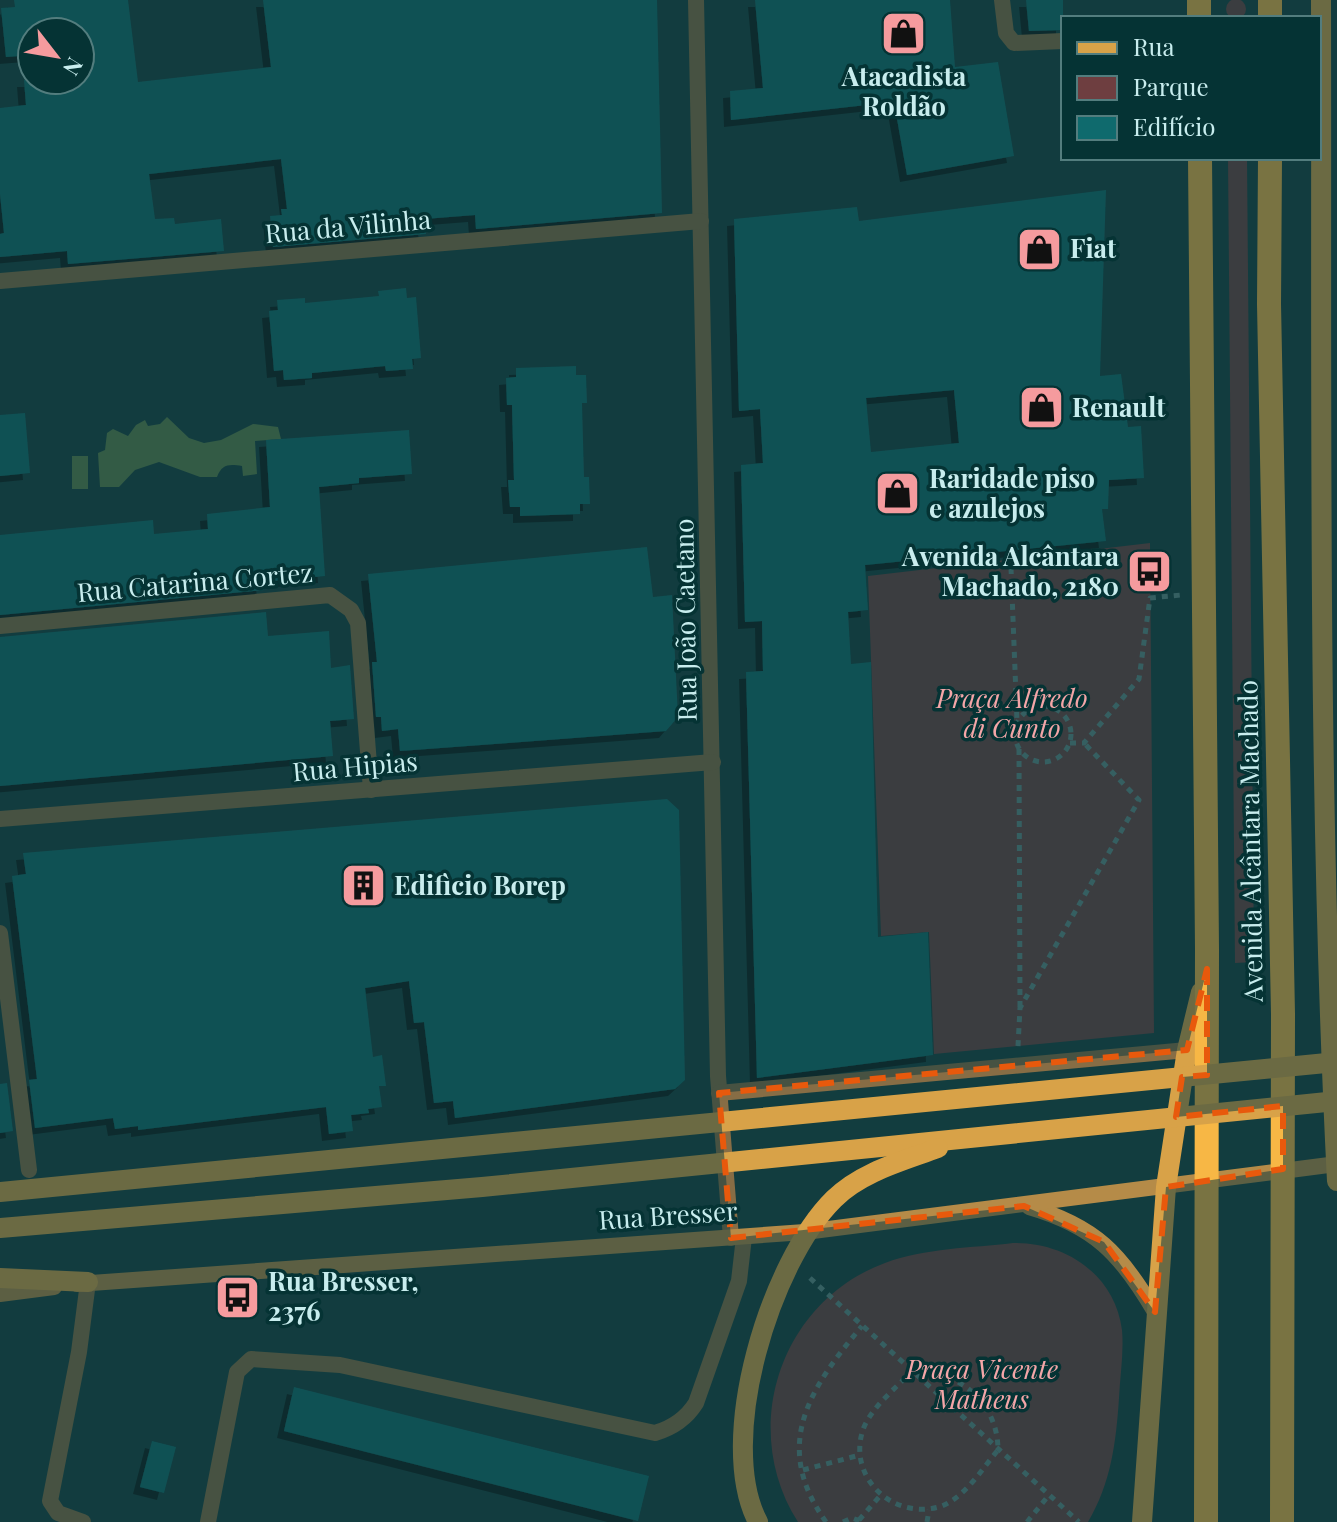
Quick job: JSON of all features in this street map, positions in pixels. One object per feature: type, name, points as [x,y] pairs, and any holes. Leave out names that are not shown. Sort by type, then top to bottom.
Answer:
[{"type":"highway","name":"Avenida Alcântara Machado","points":[[1200,160],[1207,969],[1206,1522]]},
{"type":"highway","name":"Avenida Alcântara Machado","points":[[1270,160],[1269,336],[1283,1169],[1282,1522]]},
{"type":"main road","points":[[1321,0],[1330,364],[1329,1014],[1337,1181]]},
{"type":"main road","name":"Avenida Alcântara Machado","points":[[1142,1522],[1166,1187],[1187,1050],[1207,969]]},
{"type":"main road","points":[[0,1192],[1337,1062]]},
{"type":"main road","name":"Rua Bresser","points":[[0,1228],[482,1187],[1337,1101]]},
{"type":"main road","points":[[758,1522],[749,1505],[741,1466],[743,1407],[759,1345],[802,1241],[837,1197],[867,1176],[975,1137]]},
{"type":"main road","points":[[0,1278],[88,1282]]},
{"type":"main road","points":[[1125,1522],[1143,1497]]},
{"type":"street","name":"Rua João Caetano","points":[[208,1522],[237,1372],[251,1359],[340,1365],[655,1433],[670,1428],[690,1413],[696,1403],[739,1281],[738,1237],[719,1093],[696,0]]},
{"type":"street","points":[[1002,0],[1006,33],[1014,43],[1061,41]]},
{"type":"street","name":"Rua da Vilinha","points":[[0,281],[701,221]]},
{"type":"street","name":"Rua Catarina Cortez","points":[[0,626],[330,595],[351,610],[358,623],[371,790]]},
{"type":"street","name":"Rua Hipias","points":[[0,819],[713,762]]},
{"type":"street","points":[[0,933],[29,1170]]},
{"type":"street","points":[[719,1093],[1187,1050]]},
{"type":"street","name":"Rua Bresser","points":[[0,1294],[88,1282],[738,1237],[1024,1206],[1337,1164]]},
{"type":"street","points":[[1024,1206],[1055,1214],[1104,1242],[1134,1276],[1155,1312]]},
{"type":"street","points":[[83,1522],[58,1513],[50,1501],[79,1352],[88,1282]]},
{"type":"path","points":[[1011,568],[1015,731],[1019,749],[1020,1008],[1017,1067]]},
{"type":"path","points":[[1084,743],[1139,679],[1150,598],[1202,594]]},
{"type":"path","points":[[1017,722],[1031,708],[1049,705],[1058,709],[1070,724],[1070,743],[1066,751],[1051,761],[1033,760],[1019,749]]},
{"type":"path","points":[[1020,1008],[1139,800],[1084,743],[1070,743]]},
{"type":"path","points":[[807,1276],[1079,1522]]},
{"type":"path","points":[[826,1522],[811,1496],[803,1470],[801,1434],[810,1398],[828,1367],[862,1326]]},
{"type":"path","points":[[912,1371],[943,1374],[968,1388],[990,1414],[998,1450]]},
{"type":"path","points":[[912,1371],[868,1420],[860,1455],[868,1482],[880,1496],[908,1510],[929,1510],[961,1494],[998,1450]]},
{"type":"path","points":[[803,1470],[860,1455]]},
{"type":"path","points":[[1027,1522],[1049,1495]]},
{"type":"path","points":[[843,1522],[852,1518],[860,1521],[880,1496]]},
{"type":"path","points":[[927,1522],[929,1510]]},
{"type":"highlighted area","points":[[1207,969],[1207,1075],[1182,1077],[1176,1117],[1283,1106],[1283,1169],[1166,1187],[1155,1312],[1104,1242],[1024,1206],[731,1238],[719,1093],[1187,1050]]},
{"type":"green space","points":[[1232,0],[1240,0],[1245,5],[1243,16],[1229,16],[1227,13],[1227,5]]},
{"type":"green space","points":[[1228,160],[1247,160],[1254,962],[1235,963]]},
{"type":"green space","name":"Praça Alfredo di Cunto","points":[[1150,543],[1154,1033],[934,1054],[929,932],[881,936],[868,576]]},
{"type":"green space","name":"Praça Vicente Matheus","points":[[1013,1243],[1051,1248],[1085,1266],[1109,1293],[1117,1310],[1123,1347],[1114,1447],[1102,1492],[1088,1522],[798,1522],[780,1485],[772,1447],[772,1409],[780,1372],[796,1337],[819,1306],[849,1281],[900,1258],[932,1251]]},
{"type":"shaded area","points":[[167,417],[189,438],[204,443],[221,440],[253,424],[278,427],[281,439],[255,441],[257,474],[243,476],[242,466],[230,465],[224,467],[217,477],[200,477],[159,462],[135,470],[119,487],[100,487],[98,453],[105,450],[107,433],[113,429],[128,436],[136,425],[145,420],[148,426],[160,424]]},
{"type":"shaded area","points":[[72,456],[88,456],[88,489],[72,489]]},
{"type":"building","points":[[14,0],[128,0],[138,82],[271,67],[263,0],[657,0],[662,213],[476,229],[475,215],[424,219],[426,234],[273,247],[270,216],[282,215],[281,209],[287,209],[281,159],[149,174],[155,219],[174,218],[175,224],[221,219],[224,251],[68,264],[67,251],[0,257],[0,234],[4,233],[0,194],[0,108],[26,105],[25,96],[96,96],[96,16],[16,16],[16,56],[6,57],[1,8],[15,7]]},
{"type":"building","points":[[755,0],[950,0],[955,67],[998,62],[1014,156],[907,175],[894,102],[731,120],[730,91],[763,88]]},
{"type":"building","points":[[1026,0],[1063,0],[1061,30],[1029,31]]},
{"type":"building","points":[[1106,190],[1100,376],[1121,374],[1128,427],[1141,426],[1144,478],[1109,480],[1108,509],[1102,509],[1106,541],[865,565],[868,610],[848,612],[851,664],[871,662],[878,937],[928,932],[933,1055],[757,1078],[746,672],[763,671],[762,621],[745,622],[741,465],[763,463],[760,409],[739,411],[734,219],[857,207],[859,221]],"holes":[[[954,390],[959,443],[871,452],[866,398]]]},
{"type":"building","points":[[406,288],[407,298],[416,297],[421,358],[412,359],[413,369],[386,371],[385,366],[312,373],[312,378],[284,380],[283,370],[274,371],[269,311],[278,310],[277,300],[305,298],[305,303],[379,296],[378,291]]},
{"type":"building","points":[[576,366],[576,375],[586,375],[587,403],[582,403],[584,477],[589,477],[590,504],[580,504],[580,514],[520,516],[520,507],[510,507],[508,480],[514,480],[512,405],[507,405],[506,378],[516,377],[516,368]]},
{"type":"building","points":[[25,413],[30,473],[0,476],[0,415]]},
{"type":"building","points":[[409,430],[412,474],[359,478],[359,483],[319,487],[325,576],[263,582],[264,590],[0,615],[0,535],[153,520],[154,534],[208,529],[207,514],[270,507],[266,440]]},
{"type":"building","points":[[647,547],[653,597],[672,595],[678,717],[666,731],[400,751],[398,729],[382,731],[381,717],[376,717],[372,662],[377,662],[368,574]]},
{"type":"building","points":[[266,612],[268,636],[329,631],[331,668],[350,665],[354,719],[330,721],[333,756],[0,786],[0,637]]},
{"type":"building","points":[[667,799],[679,810],[685,1080],[675,1089],[455,1118],[453,1101],[434,1103],[424,1022],[414,1023],[409,981],[365,988],[373,1057],[382,1055],[386,1086],[379,1086],[382,1107],[368,1109],[369,1113],[351,1115],[353,1131],[329,1134],[326,1107],[138,1130],[138,1126],[115,1129],[113,1118],[35,1128],[29,1080],[37,1079],[12,876],[26,874],[23,853]]},
{"type":"building","points":[[7,1083],[13,1131],[0,1133],[0,1084]]},
{"type":"building","points":[[294,1387],[649,1476],[638,1521],[284,1431]]},
{"type":"building","points":[[152,1441],[176,1447],[164,1493],[140,1487]]},
{"type":"place","name":"Atacadista Roldão","points":[[904,34]]},
{"type":"place","name":"Fiat","points":[[1039,249]]},
{"type":"place","name":"Renault","points":[[1041,408]]},
{"type":"place","name":"Raridade piso e azulejos","points":[[898,494]]},
{"type":"place","name":"Avenida Alcântara Machado, 2180","points":[[1150,572]]},
{"type":"place","name":"Edifìcio Borep","points":[[363,886]]},
{"type":"place","name":"Rua Bresser, 2376","points":[[237,1297]]}]
